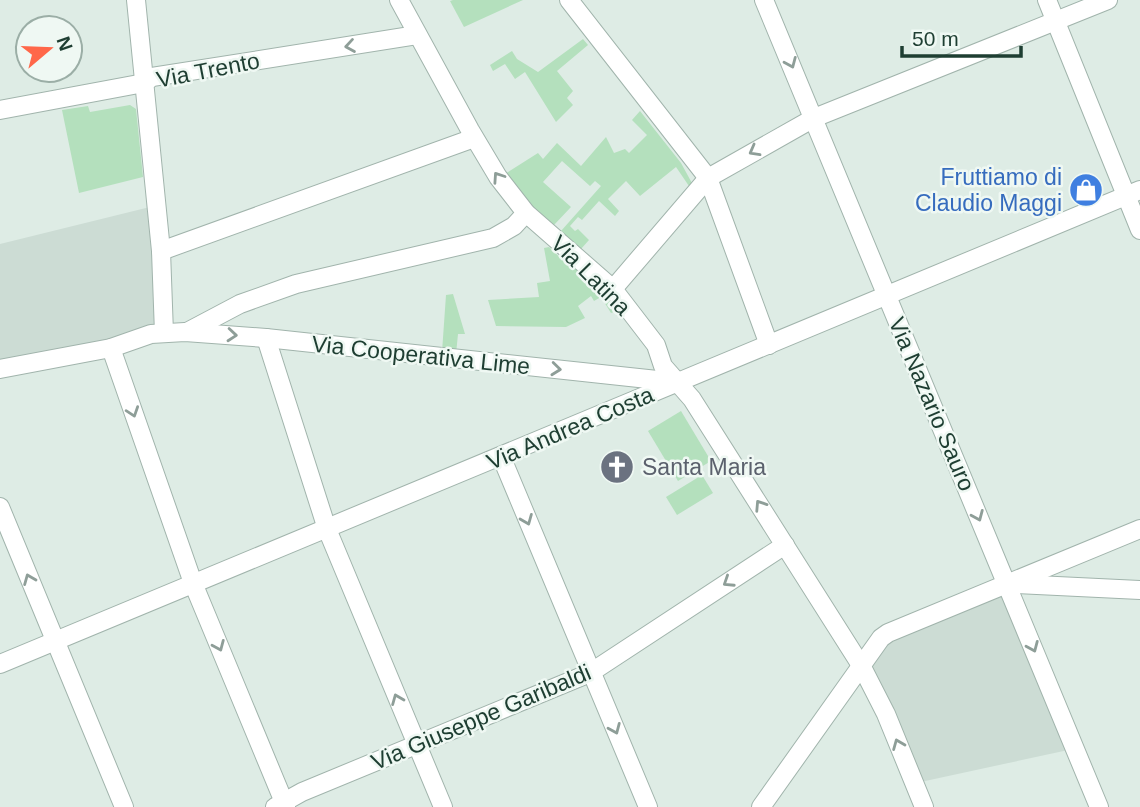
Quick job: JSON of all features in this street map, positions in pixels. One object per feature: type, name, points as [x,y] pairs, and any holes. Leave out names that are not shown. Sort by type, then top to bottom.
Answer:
[{"type":"street","points":[[135,0],[161,251],[164,333]]},
{"type":"street","name":"Via Latina","points":[[399,0],[498,177],[526,213],[613,289],[656,345],[663,366],[692,399],[862,667],[886,714],[924,807]]},
{"type":"street","points":[[569,0],[708,178],[769,345]]},
{"type":"street","name":"Via Nazario Sauro","points":[[764,0],[1100,807]]},
{"type":"street","points":[[1047,0],[1133,193],[1140,230]]},
{"type":"street","points":[[613,289],[708,178],[814,118],[1108,0]]},
{"type":"street","name":"Via Trento","points":[[0,110],[144,83],[152,77],[417,35]]},
{"type":"street","points":[[161,251],[474,138]]},
{"type":"street","name":"Via Andrea Costa","points":[[0,664],[1133,193]]},
{"type":"street","points":[[186,332],[240,304],[296,284],[493,238],[514,226],[526,213]]},
{"type":"street","name":"Via Cooperativa Lime","points":[[0,369],[111,348],[151,334],[186,332],[266,338],[678,383]]},
{"type":"street","points":[[266,338],[327,529],[443,807]]},
{"type":"street","points":[[111,348],[193,583],[282,805]]},
{"type":"street","points":[[501,456],[648,807]]},
{"type":"street","points":[[0,507],[124,807]]},
{"type":"street","points":[[761,807],[862,667],[874,645],[888,633],[1140,530]]},
{"type":"street","name":"Via Giuseppe Garibaldi","points":[[282,805],[415,744],[590,673],[785,545]]},
{"type":"street","points":[[1007,584],[1140,590]]},
{"type":"shaded area","points":[[154,206],[162,331],[0,367],[0,244]]},
{"type":"shaded area","points":[[1005,587],[1073,749],[916,783],[863,666],[876,645]]},
{"type":"green space","points":[[523,0],[464,27],[450,1]]},
{"type":"green space","points":[[583,39],[588,45],[557,71],[573,91],[567,98],[573,105],[556,122],[525,72],[515,79],[505,64],[493,71],[490,65],[512,51],[517,59],[538,72]]},
{"type":"green space","points":[[130,105],[136,109],[143,177],[79,193],[62,110],[88,106],[90,112]]},
{"type":"green space","points":[[640,111],[681,163],[693,185],[691,189],[676,167],[640,196],[626,181],[608,199],[619,211],[615,216],[599,201],[582,220],[578,217],[570,226],[575,231],[578,229],[589,240],[581,249],[561,231],[601,186],[595,181],[590,186],[562,161],[543,182],[571,207],[554,225],[534,209],[505,174],[538,153],[543,159],[557,143],[581,166],[606,137],[614,153],[625,149],[629,153],[647,135],[632,120]]},
{"type":"green space","points":[[549,247],[619,310],[611,313],[601,297],[594,301],[591,296],[578,306],[585,318],[566,327],[496,326],[488,300],[539,297],[537,283],[550,281],[544,248]]},
{"type":"green space","points":[[453,294],[465,334],[458,334],[456,354],[442,352],[446,295]]},
{"type":"green space","points":[[681,411],[711,461],[678,481],[648,431]]},
{"type":"green space","points":[[702,475],[713,493],[677,515],[666,497]]},
{"type":"place","name":"Fruttiamo di Claudio Maggi","points":[[1086,190]]},
{"type":"place","name":"Santa Maria","points":[[617,467]]}]
